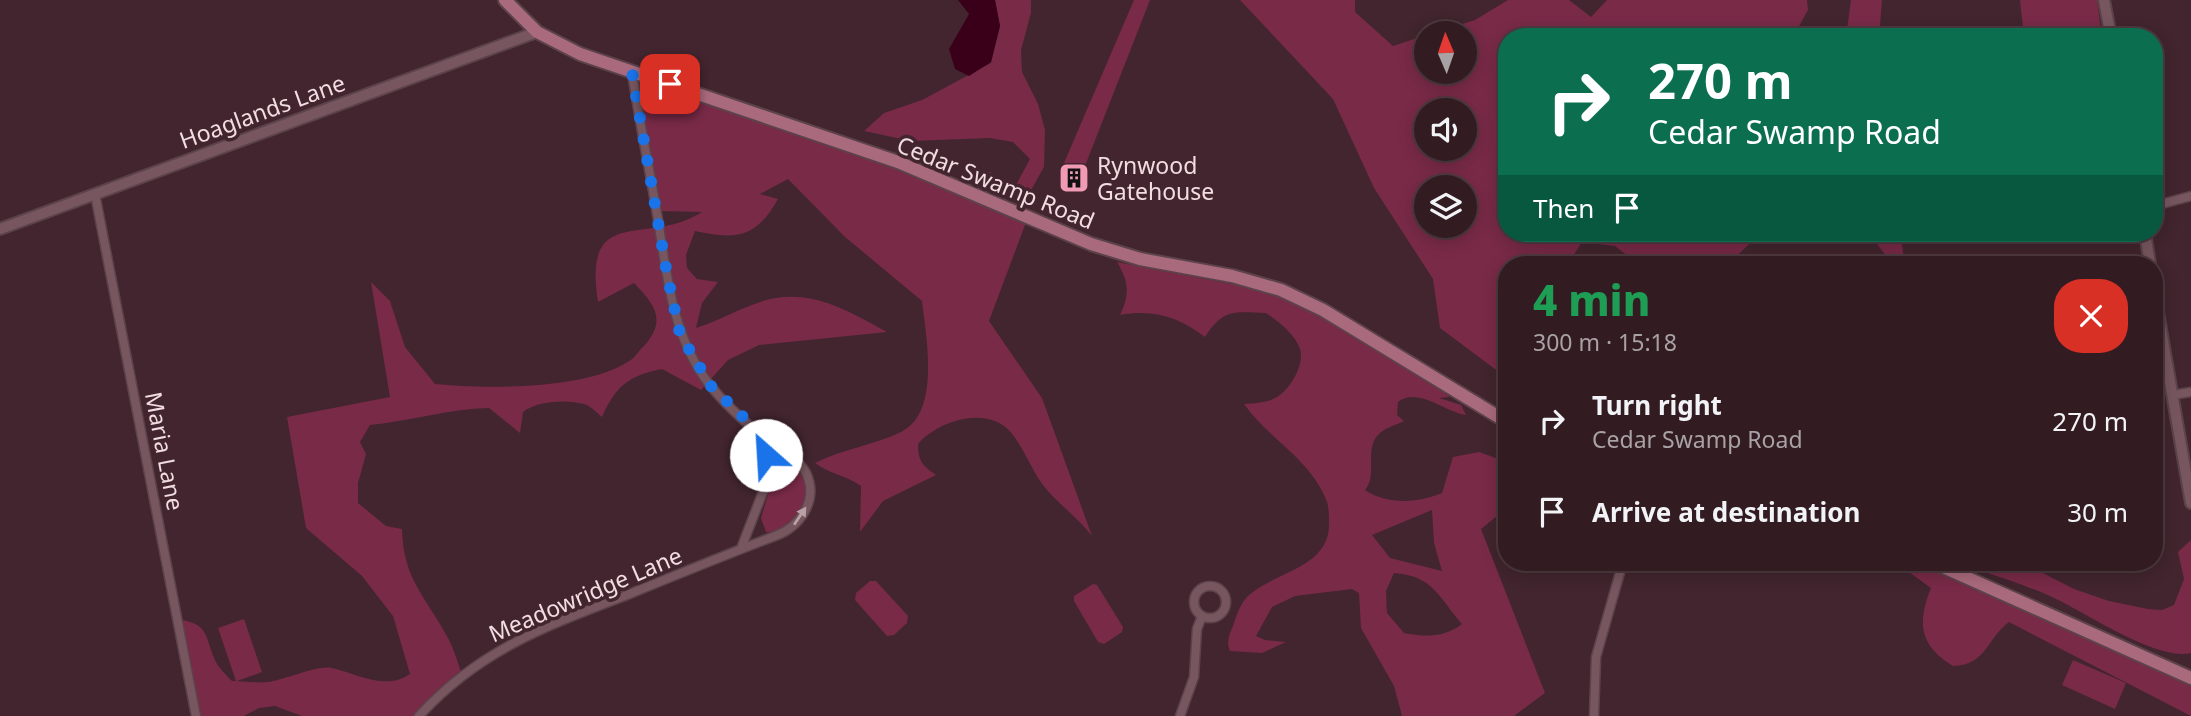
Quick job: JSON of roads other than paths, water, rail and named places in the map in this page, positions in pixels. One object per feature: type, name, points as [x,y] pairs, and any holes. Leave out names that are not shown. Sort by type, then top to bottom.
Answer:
[{"type":"main road","name":"Cedar Swamp Road","points":[[505,0],[537,32],[580,54],[898,162],[1091,244],[1140,260],[1232,276],[1281,290],[1323,310],[1498,417]]},
{"type":"main road","points":[[1952,571],[2191,678]]},
{"type":"street","points":[[2104,0],[2109,28]]},
{"type":"street","name":"Hoaglands Lane","points":[[0,229],[537,32]]},
{"type":"street","name":"Meadowridge Lane","points":[[419,716],[454,681],[481,660],[520,638],[790,529],[799,521],[808,502],[807,474],[799,463],[765,438],[711,386],[680,334],[632,72]]},
{"type":"street","name":"Maria Lane","points":[[95,194],[196,716]]},
{"type":"street","points":[[2163,204],[2191,196]]},
{"type":"street","points":[[2163,339],[2191,503]]},
{"type":"street","points":[[2173,395],[2191,392]]},
{"type":"street","points":[[742,547],[766,484],[765,438]]},
{"type":"street","points":[[1594,716],[1596,657],[1620,571]]},
{"type":"street","points":[[1216,586],[1227,598],[1225,609],[1218,617],[1202,616],[1195,608],[1195,597],[1201,588],[1216,586]]},
{"type":"street","points":[[1180,716],[1194,677],[1197,629],[1202,616]]},
{"type":"street","points":[[2174,670],[2191,668]]},
{"type":"place","name":"Rynwood Gatehouse","points":[[1074,178]]}]
